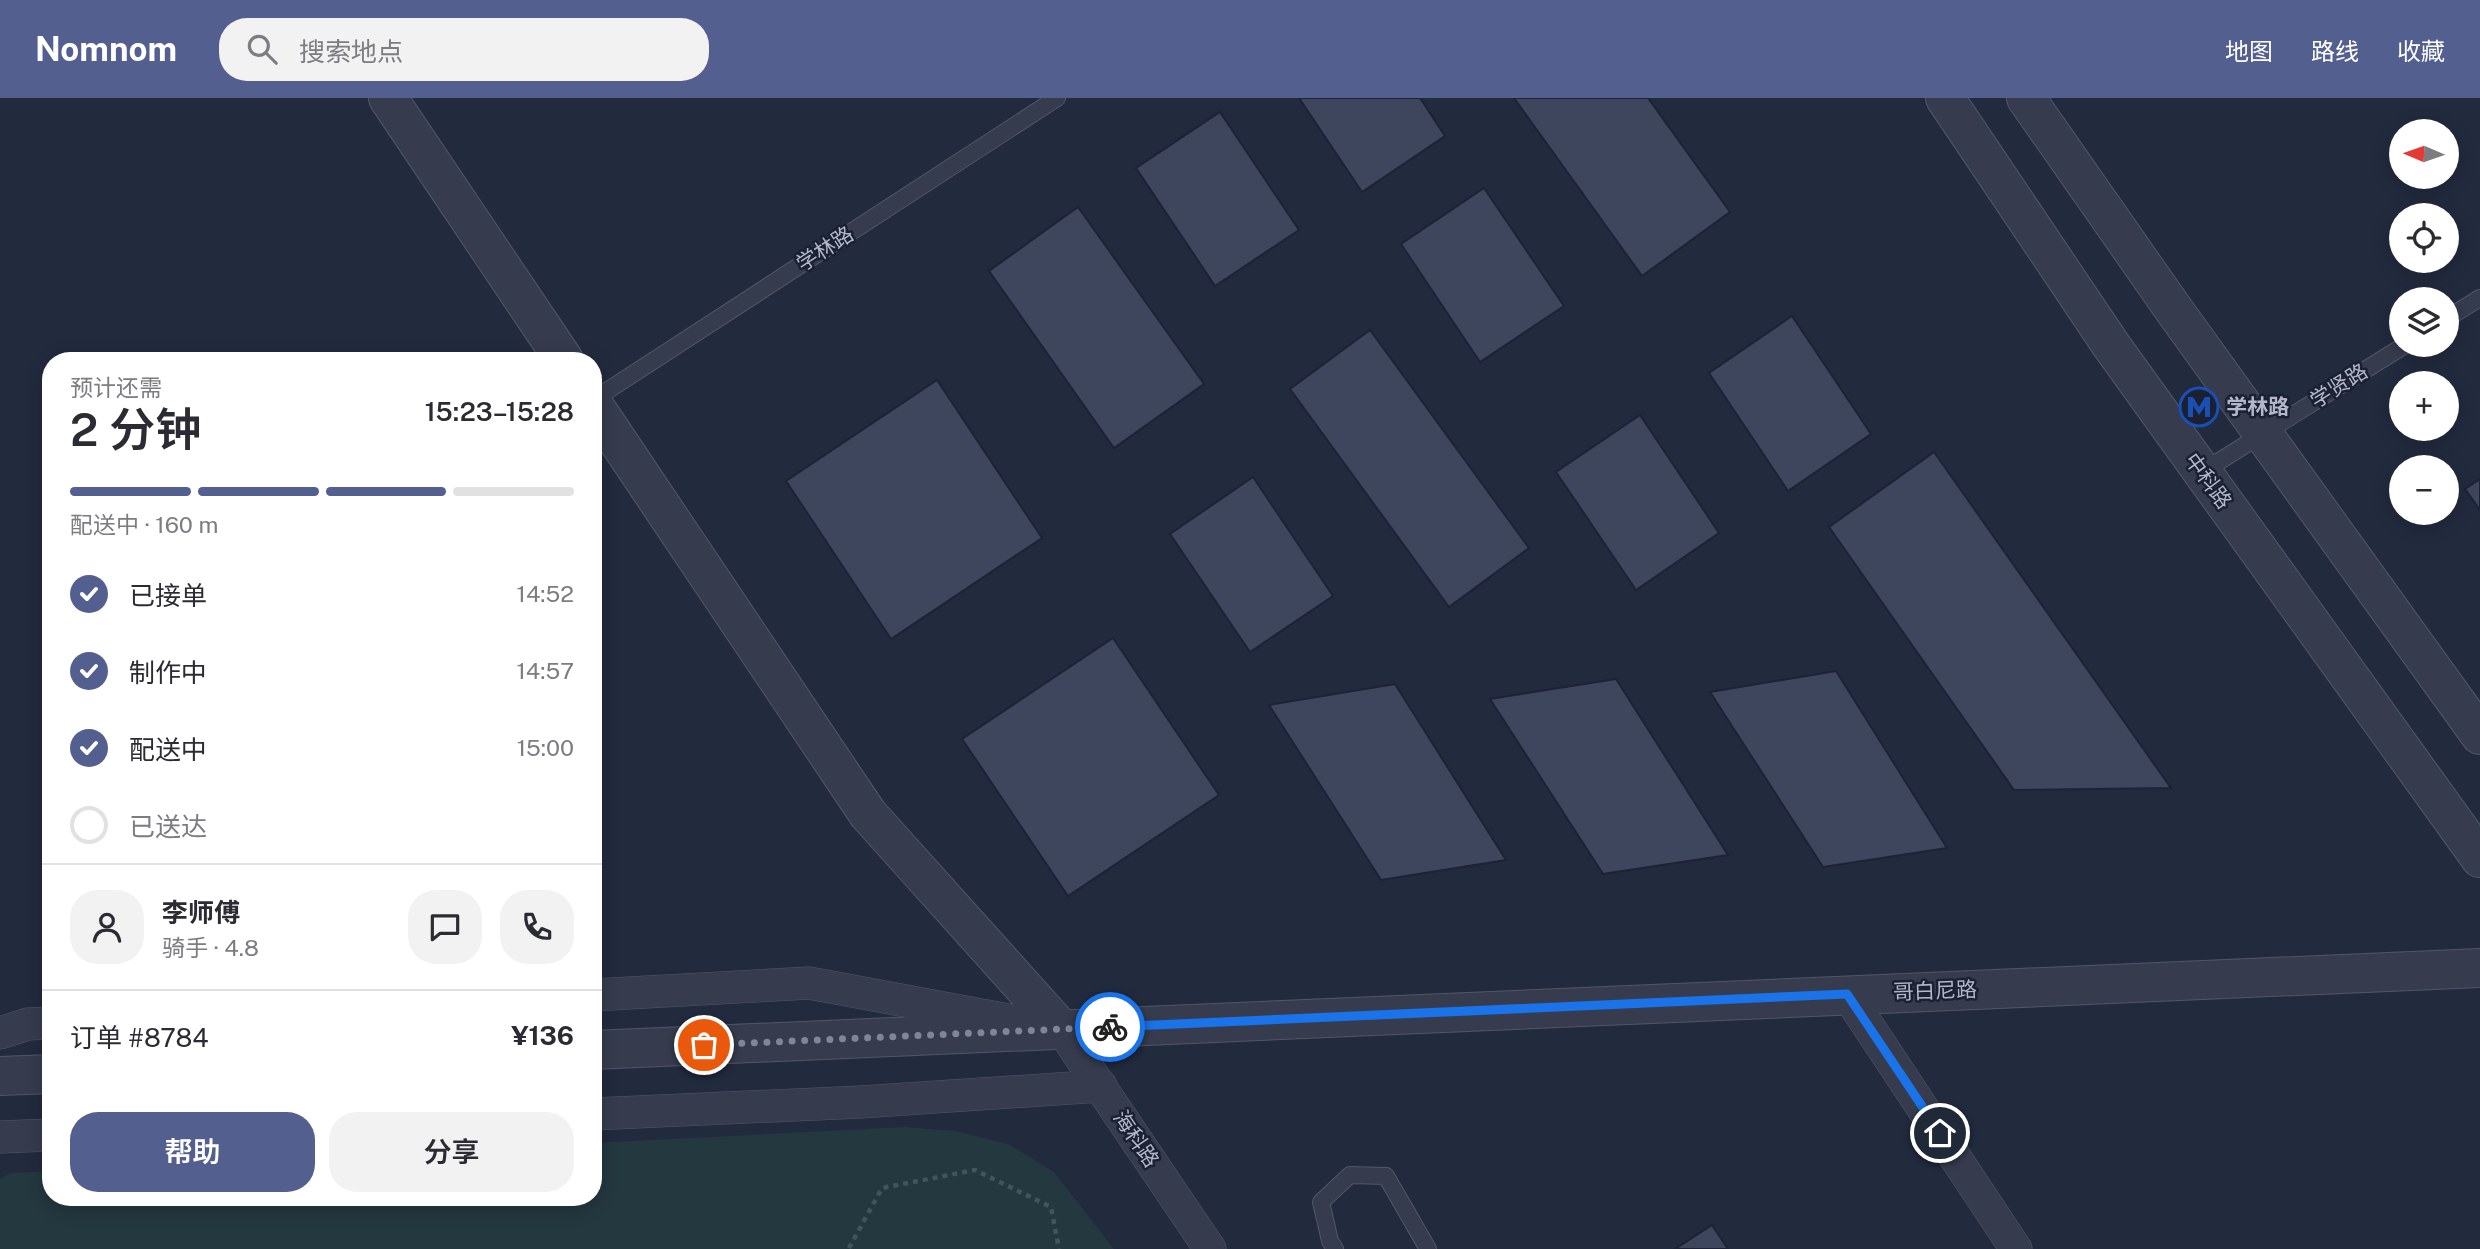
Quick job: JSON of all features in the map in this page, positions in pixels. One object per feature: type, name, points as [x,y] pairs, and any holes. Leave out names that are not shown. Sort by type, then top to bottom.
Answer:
[{"type":"street","points":[[388,98],[559,352]]},
{"type":"street","name":"中科路","points":[[1945,98],[2111,345],[2480,858]]},
{"type":"street","points":[[2026,98],[2480,735]]},
{"type":"street","points":[[602,415],[868,814],[1062,1030]]},
{"type":"street","name":"哥白尼路","points":[[602,1050],[2480,968]]},
{"type":"street","points":[[602,995],[809,984],[1062,1030]]},
{"type":"street","points":[[1847,994],[2016,1249]]},
{"type":"street","points":[[0,1034],[28,1024],[42,1023]]},
{"type":"street","name":"海科路","points":[[1062,1030],[1210,1249]]},
{"type":"street","points":[[0,1076],[42,1074]]},
{"type":"street","points":[[602,1114],[861,1102],[1101,1086]]},
{"type":"street","points":[[0,1137],[42,1135]]},
{"type":"lane","name":"学林路","points":[[602,396],[1057,98]]},
{"type":"lane","points":[[2459,311],[2480,298]]},
{"type":"lane","name":"学贤路","points":[[2202,472],[2389,355]]},
{"type":"lane","points":[[1335,1249],[1330,1241],[1321,1202],[1350,1175],[1386,1176],[1428,1249]]},
{"type":"path","points":[[849,1249],[882,1188],[975,1170],[1051,1207],[1059,1249]]},
{"type":"shaded area","points":[[905,1127],[955,1131],[1008,1144],[1054,1172],[1114,1249],[0,1249],[0,1179],[11,1173],[42,1171],[42,1206],[602,1206],[602,1143]]},
{"type":"building","points":[[1299,98],[1420,98],[1445,136],[1362,192]]},
{"type":"building","points":[[1514,98],[1648,98],[1730,212],[1642,276]]},
{"type":"building","points":[[1220,112],[1299,230],[1215,286],[1136,168]]},
{"type":"building","points":[[1484,188],[1564,306],[1480,362],[1401,244]]},
{"type":"building","points":[[1078,207],[1204,384],[1114,448],[989,271]]},
{"type":"building","points":[[1792,316],[1871,434],[1788,491],[1709,373]]},
{"type":"building","points":[[1370,330],[1529,548],[1449,607],[1290,389]]},
{"type":"building","points":[[937,380],[1042,538],[891,639],[786,481]]},
{"type":"building","points":[[1640,415],[1719,533],[1636,590],[1556,472]]},
{"type":"building","points":[[1934,452],[2171,788],[2014,790],[1829,527]]},
{"type":"building","points":[[1253,477],[1333,596],[1250,652],[1170,534]]},
{"type":"building","points":[[2480,479],[2480,510],[2465,489]]},
{"type":"building","points":[[1113,638],[1219,795],[1068,896],[962,739]]},
{"type":"building","points":[[1836,671],[1947,848],[1823,867],[1710,692]]},
{"type":"building","points":[[1616,679],[1728,855],[1603,874],[1490,699]]},
{"type":"building","points":[[1395,684],[1506,860],[1381,880],[1269,705]]},
{"type":"building","points":[[1712,1225],[1728,1249],[1675,1249]]},
{"type":"way so far","points":[[704,1045],[1110,1027]]},
{"type":"place","name":"学林路","points":[[2199,407]]},
{"type":"route","points":[[1110,1027],[1847,994],[1940,1133]]}]
